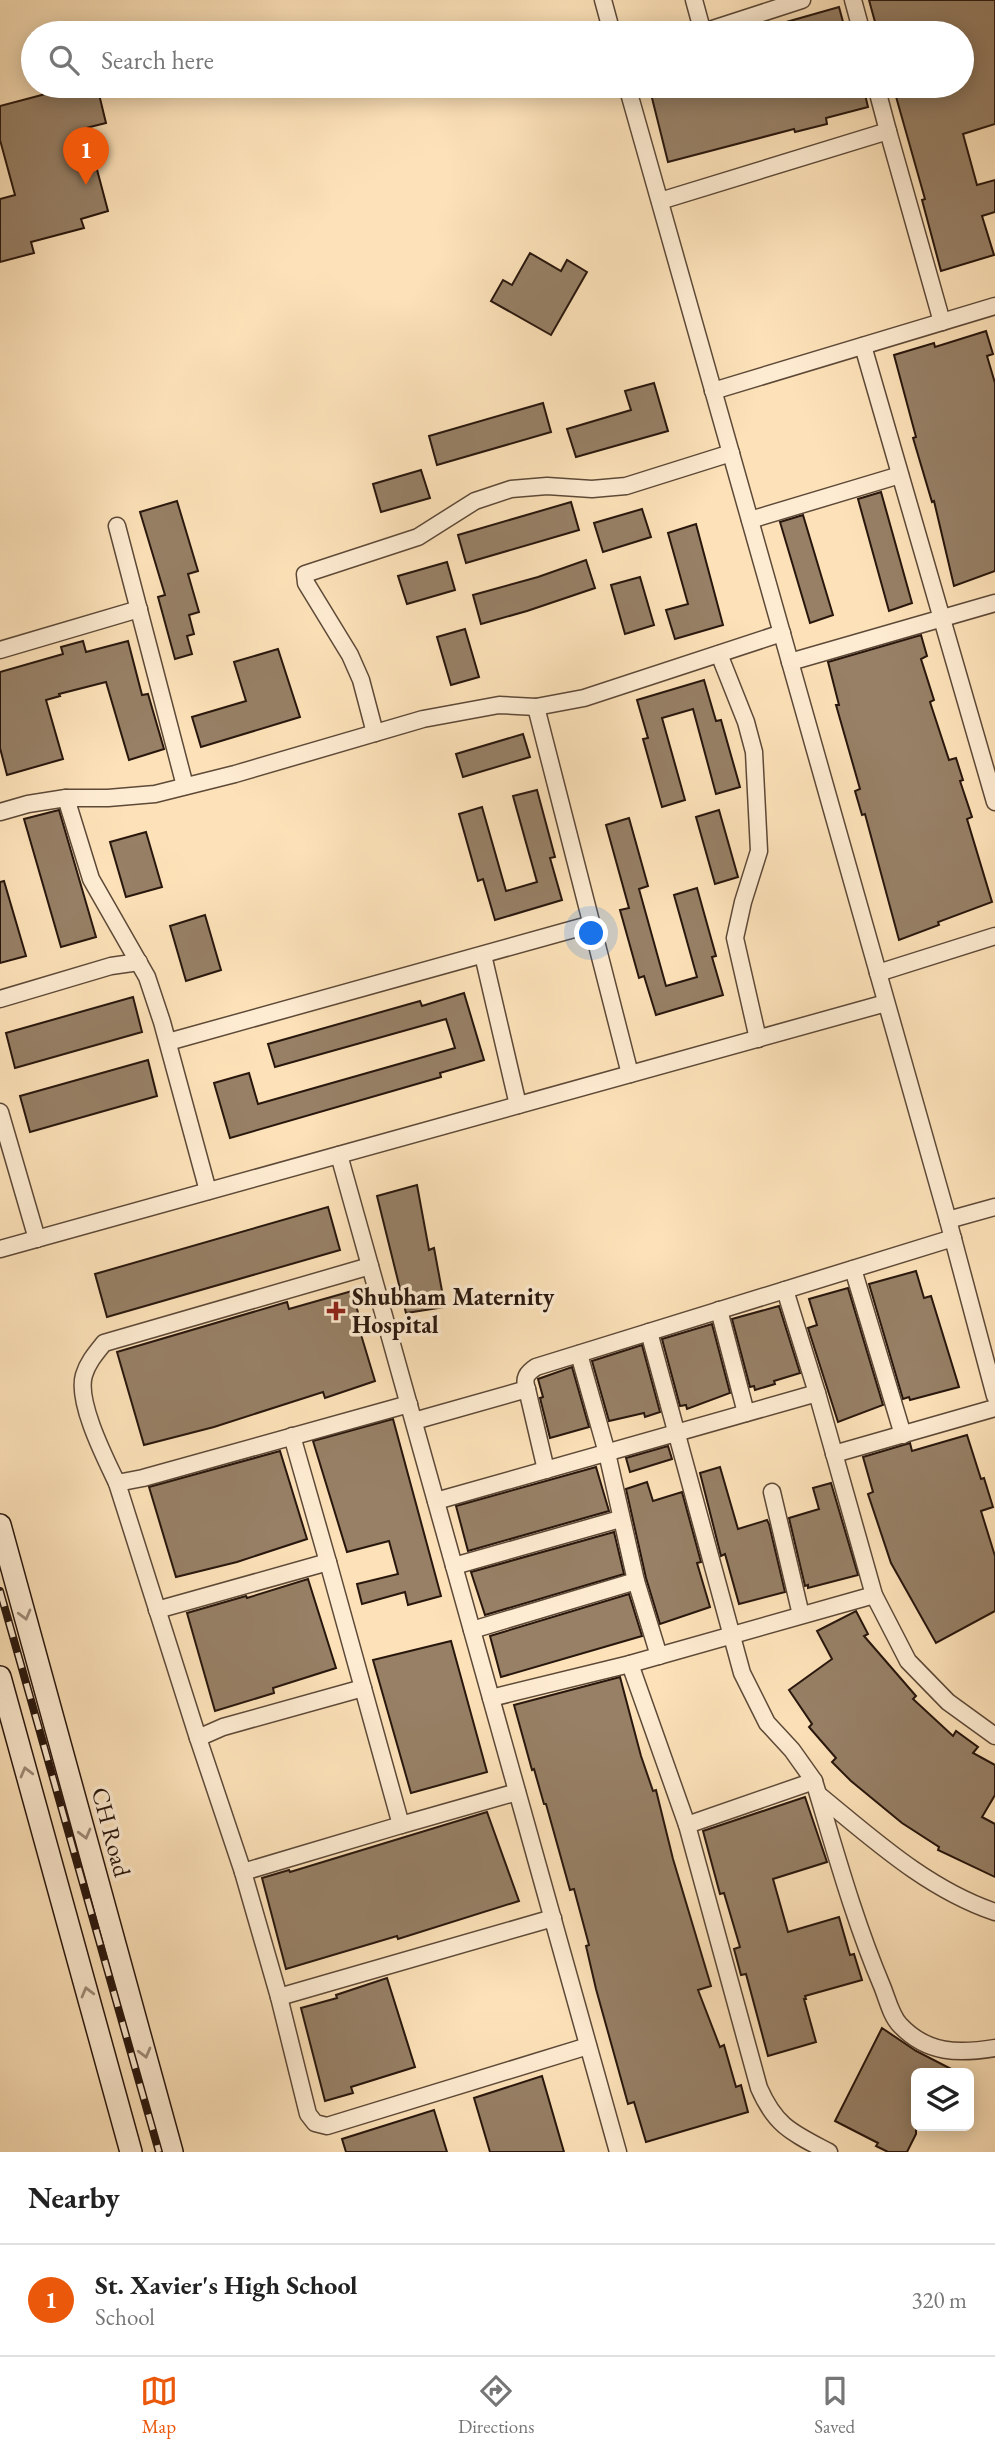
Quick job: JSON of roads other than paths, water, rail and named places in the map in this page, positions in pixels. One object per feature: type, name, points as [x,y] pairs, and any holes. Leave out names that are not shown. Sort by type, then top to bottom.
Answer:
[{"type":"street","points":[[603,0],[609,21]]},
{"type":"street","points":[[694,0],[698,21]]},
{"type":"street","points":[[738,21],[802,0]]},
{"type":"street","points":[[853,0],[859,21]]},
{"type":"street","points":[[630,98],[992,1376],[995,1396]]},
{"type":"street","points":[[879,98],[942,322]]},
{"type":"street","points":[[660,201],[888,131]]},
{"type":"street","points":[[713,391],[995,306]]},
{"type":"street","points":[[863,346],[994,796]]},
{"type":"street","points":[[375,733],[361,680],[350,655],[306,583],[306,574],[418,537],[475,501],[511,489],[547,486],[592,489],[626,486],[731,453]]},
{"type":"street","points":[[750,520],[900,475]]},
{"type":"street","points":[[117,526],[185,786]]},
{"type":"street","points":[[790,662],[995,603]]},
{"type":"street","points":[[0,650],[139,609]]},
{"type":"street","points":[[0,812],[27,804],[66,798],[155,794],[235,774],[424,719],[499,705],[536,707],[584,698],[782,633]]},
{"type":"street","points":[[719,654],[746,722],[754,752],[759,851],[735,938],[758,1039]]},
{"type":"street","points":[[536,707],[630,1074]]},
{"type":"street","points":[[66,798],[91,878],[147,977],[168,1042],[208,1191]]},
{"type":"street","points":[[168,1042],[592,925]]},
{"type":"street","points":[[878,973],[995,936]]},
{"type":"street","points":[[483,955],[518,1105]]},
{"type":"street","points":[[0,999],[111,966],[139,962]]},
{"type":"street","points":[[0,1249],[886,1003]]},
{"type":"street","points":[[0,1111],[37,1238]]},
{"type":"street","points":[[339,1155],[618,2152]]},
{"type":"street","points":[[948,1220],[995,1207]]},
{"type":"street","points":[[546,1470],[524,1381],[528,1372],[953,1238]]},
{"type":"street","points":[[370,1266],[104,1343],[88,1362],[82,1378],[84,1397],[97,1440],[117,1483],[243,1872],[279,1997],[308,2114],[315,2123],[327,2126],[589,2046]]},
{"type":"street","points":[[853,1269],[903,1435]]},
{"type":"street","points":[[785,1290],[874,1594],[908,1661],[948,1702],[995,1737]]},
{"type":"street","points":[[719,1310],[746,1413]]},
{"type":"street","points":[[649,1332],[742,1674],[767,1723],[792,1750],[816,1788],[864,1942],[898,2024],[918,2040],[937,2050],[972,2052],[995,2048]]},
{"type":"street","points":[[579,1354],[607,1453],[636,1581],[659,1656]]},
{"type":"street","points":[[414,1421],[527,1389]]},
{"type":"street","points":[[436,1502],[817,1392]]},
{"type":"street","points":[[117,1483],[409,1404]]},
{"type":"street","points":[[834,1454],[995,1408]]},
{"type":"street","points":[[292,1436],[401,1825]]},
{"type":"street","points":[[772,1492],[801,1615]]},
{"type":"street","points":[[454,1566],[621,1519]]},
{"type":"street","name":"CH Road","points":[[0,1525],[172,2152]]},
{"type":"street","points":[[157,1610],[328,1562]]},
{"type":"street","points":[[472,1630],[636,1581]]},
{"type":"street","points":[[491,1698],[630,1664],[874,1594]]},
{"type":"street","points":[[630,1664],[687,1825],[759,2088],[766,2105],[777,2120],[798,2136],[829,2152]]},
{"type":"street","points":[[0,1677],[131,2152]]},
{"type":"street","points":[[198,1738],[223,1727],[363,1688]]},
{"type":"street","points":[[687,1825],[816,1788]]},
{"type":"street","points":[[816,1788],[902,1863],[970,1903],[995,1912]]},
{"type":"street","points":[[243,1872],[517,1792]]},
{"type":"street","points":[[279,1997],[553,1918]]},
{"type":"railway","points":[[0,1591],[159,2152]]},
{"type":"place","name":"St. Xavier's High School","points":[[86,185]]},
{"type":"place","name":"Shubham Maternity Hospital","points":[[336,1311]]}]
